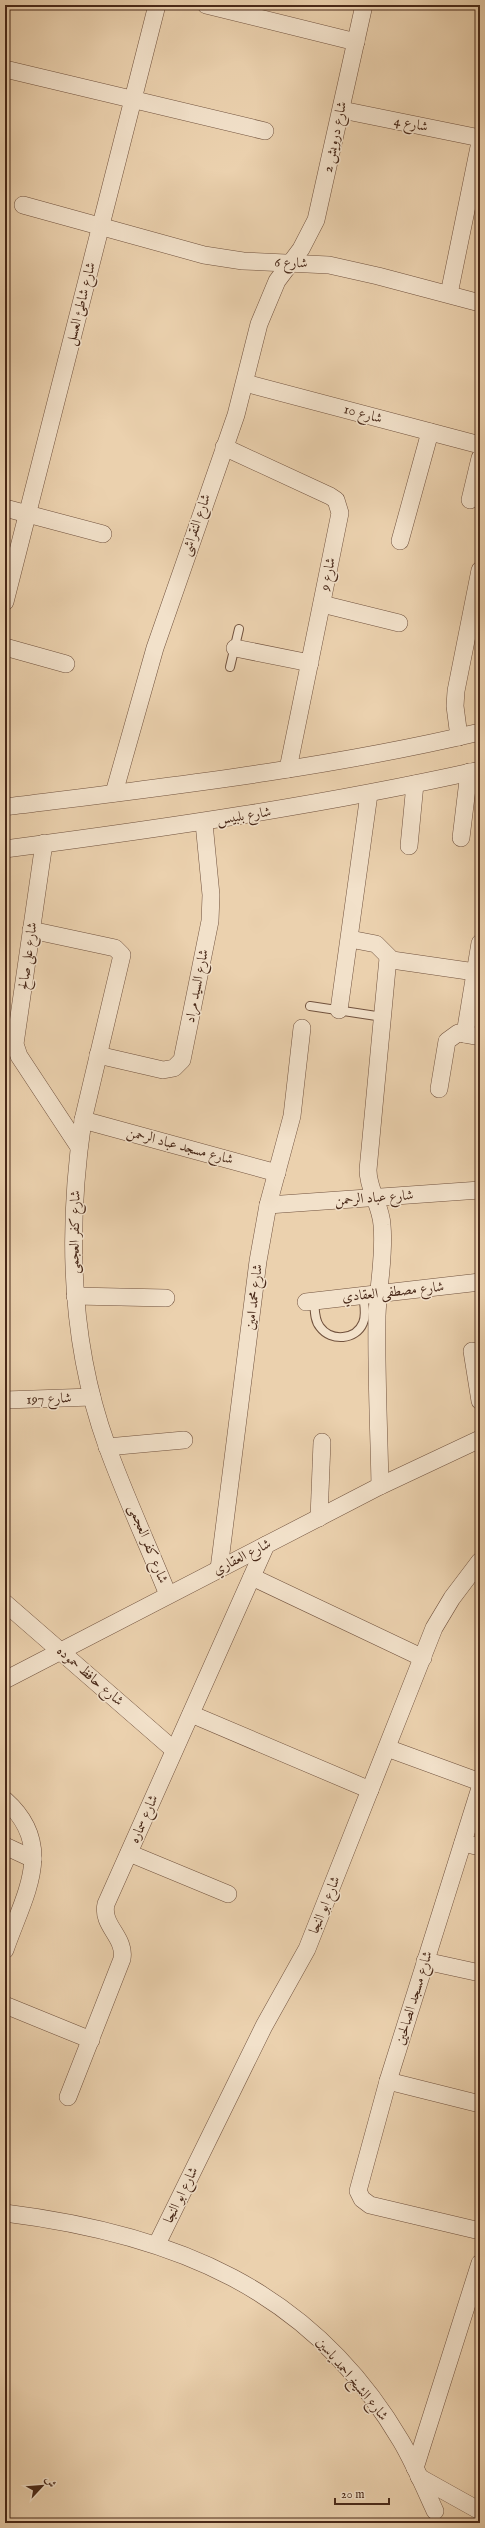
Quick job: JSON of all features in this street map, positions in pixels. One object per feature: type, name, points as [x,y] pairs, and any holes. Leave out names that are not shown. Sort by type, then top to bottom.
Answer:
[{"type":"street","name":"شارع شاطئ العسل","points":[[5,602],[156,5]]},
{"type":"street","points":[[206,5],[356,42]]},
{"type":"street","name":"شارع درويش 2","points":[[290,262],[309,235],[316,220],[342,110],[364,5]]},
{"type":"street","points":[[5,69],[265,131]]},
{"type":"street","name":"شارع 4","points":[[342,110],[480,138]]},
{"type":"street","points":[[449,294],[480,142]]},
{"type":"street","name":"شارع 6","points":[[23,205],[204,255],[249,261],[290,262],[344,268],[480,303]]},
{"type":"street","name":"شارع النقراشى","points":[[114,794],[155,648],[245,383],[259,324],[267,302],[290,262]]},
{"type":"street","name":"شارع 10","points":[[245,383],[480,445]]},
{"type":"street","points":[[400,541],[430,432]]},
{"type":"street","name":"شارع 9","points":[[224,447],[330,496],[339,505],[340,513],[288,769]]},
{"type":"street","points":[[470,500],[480,458]]},
{"type":"street","points":[[5,508],[103,534]]},
{"type":"street","points":[[459,737],[455,706],[456,691],[480,570]]},
{"type":"street","points":[[322,604],[399,623]]},
{"type":"street","points":[[5,647],[66,664]]},
{"type":"street","points":[[235,648],[310,663]]},
{"type":"street","points":[[5,807],[114,794],[288,769],[480,732]]},
{"type":"street","points":[[461,838],[475,771]]},
{"type":"street","name":"شارع بلبيس","points":[[5,848],[204,823],[369,794],[475,771]]},
{"type":"street","points":[[409,846],[415,784]]},
{"type":"street","points":[[339,1010],[369,794]]},
{"type":"street","name":"شارع السيد مراد","points":[[98,1054],[163,1070],[174,1068],[182,1060],[210,921],[211,895],[204,823]]},
{"type":"street","name":"شارع على صالح","points":[[44,843],[15,1044],[16,1050],[79,1147]]},
{"type":"street","name":"شارع كفر العجمى","points":[[31,930],[115,948],[121,952],[122,959],[98,1054],[83,1120],[79,1147],[74,1229],[75,1296],[78,1330],[92,1397],[107,1446],[168,1595]]},
{"type":"street","points":[[350,939],[376,944],[388,958],[475,972]]},
{"type":"street","points":[[439,1089],[447,1041],[458,1033],[473,1035],[475,972],[480,943]]},
{"type":"street","points":[[380,1486],[377,1325],[371,1294],[383,1263],[382,1225],[368,1182],[368,1170],[388,958]]},
{"type":"street","name":"شارع محمد امين","points":[[219,1569],[258,1261],[268,1205],[294,1104],[302,1028]]},
{"type":"street","name":"شارع مسجد عباد الرحمن","points":[[83,1120],[277,1173]]},
{"type":"street","name":"شارع عباد الرحمن","points":[[268,1205],[374,1199],[480,1190]]},
{"type":"street","name":"شارع مصطفى العقادي","points":[[310,1301],[480,1282]]},
{"type":"street","points":[[75,1296],[166,1298]]},
{"type":"street","points":[[472,1351],[480,1401]]},
{"type":"street","name":"شارع 197","points":[[5,1400],[92,1397]]},
{"type":"street","name":"شارع العقاري","points":[[5,1680],[60,1650],[380,1486],[480,1439]]},
{"type":"street","points":[[107,1446],[184,1440]]},
{"type":"street","points":[[319,1518],[322,1442]]},
{"type":"street","name":"شارع سماره","points":[[68,2097],[122,1959],[122,1945],[107,1921],[104,1910],[266,1545]]},
{"type":"street","name":"شارع ابو النجا","points":[[157,2244],[264,2026],[307,1949],[434,1628],[461,1584],[480,1561]]},
{"type":"street","points":[[252,1577],[423,1658]]},
{"type":"street","points":[[461,1584],[480,1584]]},
{"type":"street","name":"شارع حافظ حموده","points":[[5,1603],[174,1750]]},
{"type":"street","points":[[191,1714],[370,1790]]},
{"type":"street","points":[[387,1748],[480,1782]]},
{"type":"street","name":"شارع مسجد الصالحين","points":[[480,1788],[388,2081],[359,2185],[359,2195],[370,2205],[480,2231]]},
{"type":"street","points":[[5,1800],[17,1811],[28,1827],[34,1845],[32,1873],[5,1950]]},
{"type":"street","points":[[463,1843],[480,1847]]},
{"type":"street","points":[[5,1846],[34,1859]]},
{"type":"street","points":[[129,1853],[228,1894]]},
{"type":"street","points":[[425,1961],[480,1973]]},
{"type":"street","points":[[5,2005],[91,2040]]},
{"type":"street","points":[[388,2081],[480,2104]]},
{"type":"street","name":"شارع الشيخ احمد ياسين","points":[[5,2213],[101,2229],[157,2244],[201,2261],[272,2300],[306,2326],[336,2356],[384,2414],[417,2473],[435,2511]]},
{"type":"street","points":[[480,2263],[417,2473],[480,2511]]},
{"type":"lane","points":[[230,667],[239,629]]},
{"type":"lane","points":[[310,1006],[383,1017]]},
{"type":"lane","points":[[310,1301],[319,1327],[326,1333],[342,1337],[351,1335],[363,1323],[371,1294]]}]
